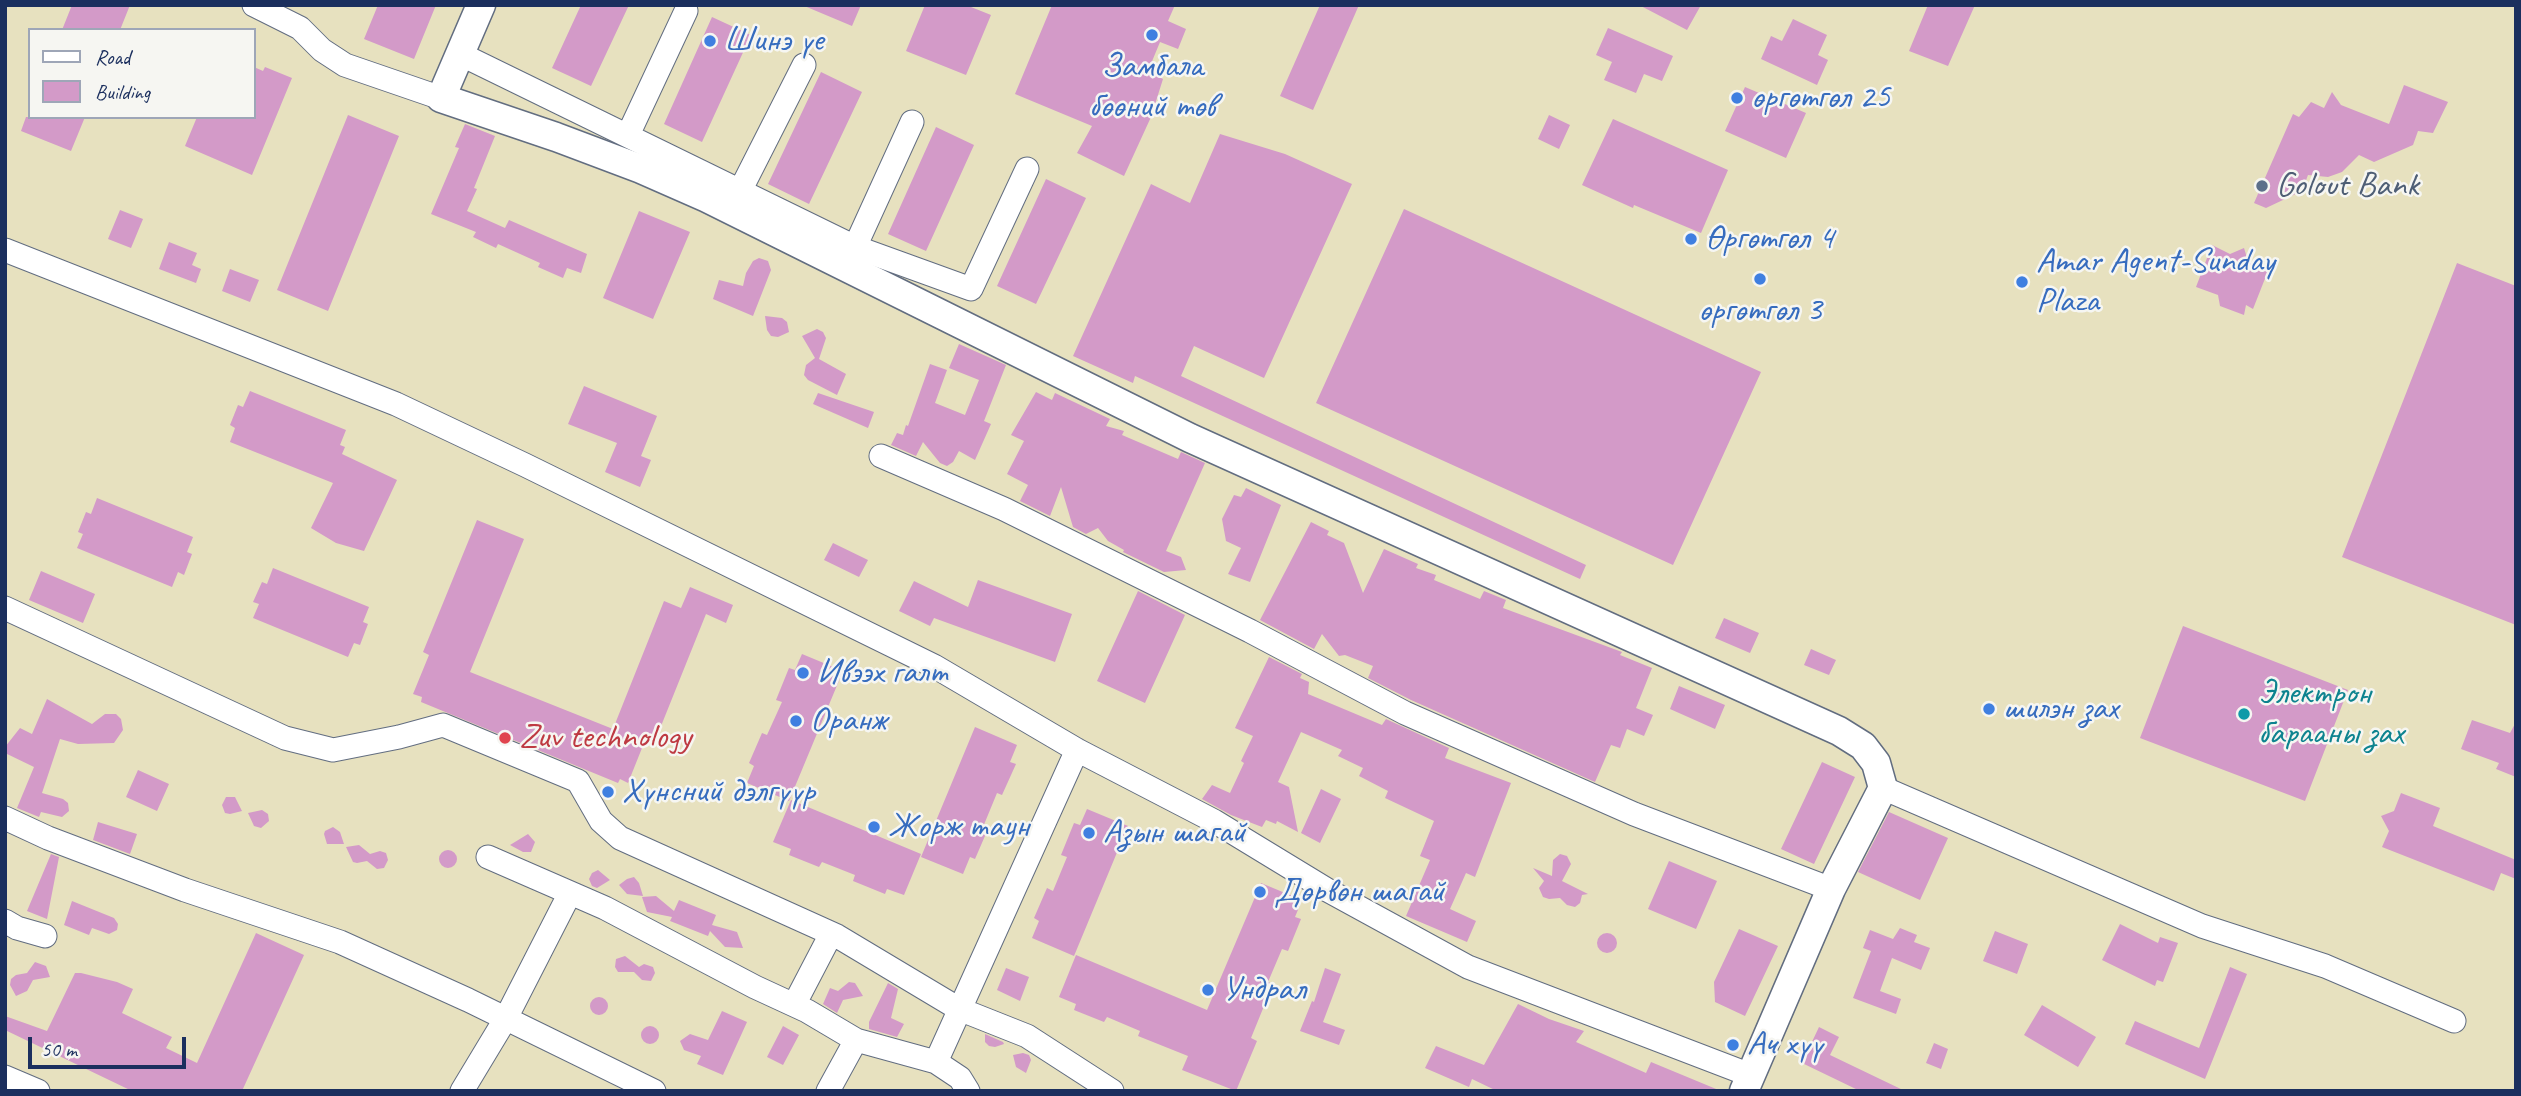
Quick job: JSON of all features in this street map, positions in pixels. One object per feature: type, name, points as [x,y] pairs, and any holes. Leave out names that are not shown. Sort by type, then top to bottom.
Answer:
[{"type":"street","points":[[5,250],[396,404],[777,587],[934,666],[1077,750],[1214,821],[1329,891],[1468,967],[1747,1083],[1831,889],[1883,788],[1876,763],[1863,747],[1839,731],[1190,438],[707,198],[629,164],[345,65],[322,50],[300,28],[254,5]]},
{"type":"street","points":[[441,98],[481,5]]},
{"type":"street","points":[[628,135],[686,11]]},
{"type":"street","points":[[460,54],[855,247],[971,289],[1027,169]]},
{"type":"street","points":[[740,191],[804,65]]},
{"type":"street","points":[[855,247],[912,122]]},
{"type":"street","points":[[881,456],[1004,509],[1176,593],[1405,713],[1634,814],[1831,889]]},
{"type":"street","points":[[5,608],[285,738],[333,750],[443,725],[579,780],[601,821],[621,838],[831,934],[959,1009],[1027,1036],[1112,1091]]},
{"type":"street","points":[[936,1062],[1077,750]]},
{"type":"street","points":[[1883,788],[2202,926],[2325,966],[2454,1021]]},
{"type":"street","points":[[5,818],[48,838],[185,890],[340,942],[506,1018],[654,1091]]},
{"type":"street","points":[[488,857],[605,908],[755,988],[794,1005],[856,1040],[936,1062],[960,1078],[968,1091]]},
{"type":"street","points":[[462,1091],[506,1018],[570,893]]},
{"type":"street","points":[[5,921],[17,928],[46,936]]},
{"type":"street","points":[[794,1005],[831,934]]},
{"type":"street","points":[[828,1091],[856,1040]]},
{"type":"street","points":[[5,1077],[38,1091]]},
{"type":"building","points":[[72,5],[130,5],[121,28],[63,28]]},
{"type":"building","points":[[378,5],[436,5],[414,59],[364,39]]},
{"type":"building","points":[[581,5],[629,5],[591,86],[552,68]]},
{"type":"building","points":[[802,5],[861,5],[852,26]]},
{"type":"building","points":[[925,5],[966,5],[991,15],[966,75],[906,51]]},
{"type":"building","points":[[1052,5],[1175,5],[1168,21],[1186,29],[1178,49],[1160,42],[1148,71],[1163,79],[1151,117],[1124,176],[1077,153],[1092,126],[1015,94]]},
{"type":"building","points":[[1320,5],[1359,5],[1313,110],[1280,96]]},
{"type":"building","points":[[1639,5],[1701,5],[1687,30]]},
{"type":"building","points":[[1928,5],[1975,5],[1948,66],[1909,51]]},
{"type":"building","points":[[712,17],[751,35],[702,142],[664,124]]},
{"type":"building","points":[[1793,19],[1827,35],[1818,55],[1828,60],[1817,85],[1761,59],[1771,36],[1782,41]]},
{"type":"building","points":[[1608,28],[1673,56],[1662,81],[1644,74],[1636,93],[1604,80],[1612,62],[1596,55]]},
{"type":"building","points":[[265,67],[292,78],[252,175],[185,146],[196,119],[256,119],[256,68],[263,71]]},
{"type":"building","points":[[821,72],[862,92],[809,204],[768,184]]},
{"type":"building","points":[[2404,85],[2448,102],[2433,133],[2418,131],[2413,145],[2374,162],[2359,155],[2342,172],[2328,177],[2308,175],[2302,191],[2266,208],[2254,203],[2293,114],[2299,117],[2311,102],[2324,108],[2332,92],[2341,105],[2389,124]]},
{"type":"building","points":[[1745,87],[1806,113],[1786,158],[1725,131]]},
{"type":"building","points":[[348,115],[399,136],[328,311],[277,290]]},
{"type":"building","points":[[1549,115],[1570,125],[1559,149],[1538,139]]},
{"type":"building","points":[[26,117],[84,119],[71,151],[21,131]]},
{"type":"building","points":[[1613,119],[1728,170],[1701,233],[1634,205],[1633,208],[1582,185]]},
{"type":"building","points":[[465,124],[495,136],[467,211],[505,228],[509,220],[587,254],[581,273],[567,268],[563,278],[538,267],[540,263],[498,244],[496,248],[473,237],[476,232],[431,214],[459,148],[455,147]]},
{"type":"building","points":[[936,127],[974,145],[926,251],[888,234]]},
{"type":"building","points":[[1220,134],[1285,154],[1352,184],[1264,378],[1194,346],[1181,376],[1586,565],[1580,579],[1135,376],[1133,383],[1073,356],[1151,184],[1190,203]]},
{"type":"building","points":[[1046,179],[1086,198],[1036,304],[997,286]]},
{"type":"building","points":[[1404,209],[1761,372],[1673,565],[1316,403]]},
{"type":"building","points":[[120,210],[143,219],[131,248],[108,239]]},
{"type":"building","points":[[639,211],[690,232],[653,319],[603,298]]},
{"type":"building","points":[[169,242],[197,253],[192,265],[201,269],[196,283],[159,269]]},
{"type":"building","points":[[2212,245],[2230,254],[2244,248],[2248,261],[2268,271],[2253,309],[2246,305],[2244,315],[2220,306],[2218,295],[2196,287]]},
{"type":"building","points":[[759,258],[768,261],[771,270],[753,316],[713,299],[719,280],[743,286],[746,273],[753,261]]},
{"type":"building","points":[[2457,263],[2516,286],[2516,625],[2342,557]]},
{"type":"building","points":[[230,269],[259,280],[250,302],[222,291]]},
{"type":"building","points":[[765,316],[782,318],[787,322],[789,332],[778,337],[771,336],[767,330]]},
{"type":"building","points":[[817,329],[823,332],[826,338],[819,359],[846,374],[837,395],[808,380],[804,375],[806,365],[815,358],[802,336]]},
{"type":"building","points":[[959,344],[1006,365],[984,421],[991,424],[975,460],[959,451],[953,462],[947,466],[940,463],[923,442],[916,456],[891,445],[897,433],[903,435],[906,425],[908,426],[930,364],[947,370],[935,403],[965,415],[979,380],[949,368]]},
{"type":"building","points":[[584,386],[657,416],[641,456],[651,460],[640,487],[605,472],[617,443],[568,424]]},
{"type":"building","points":[[250,391],[346,430],[340,445],[345,447],[342,454],[397,480],[364,551],[336,543],[311,528],[333,483],[230,442],[235,428],[230,425],[238,405],[243,407]]},
{"type":"building","points":[[1036,392],[1052,400],[1055,393],[1110,419],[1106,426],[1124,431],[1122,435],[1178,459],[1181,452],[1205,463],[1166,551],[1181,557],[1186,570],[1164,572],[1123,552],[1124,550],[1108,541],[1098,528],[1086,534],[1073,527],[1061,487],[1050,516],[1020,501],[1028,485],[1007,474],[1024,441],[1011,435]]},
{"type":"building","points":[[818,393],[874,412],[868,428],[813,404]]},
{"type":"building","points":[[1246,488],[1281,505],[1250,582],[1228,574],[1241,548],[1226,541],[1222,519],[1234,495],[1241,497]]},
{"type":"building","points":[[97,498],[193,537],[187,552],[192,554],[184,575],[178,572],[172,587],[77,548],[83,534],[78,532],[86,512],[91,514]]},
{"type":"building","points":[[477,520],[524,539],[470,672],[613,729],[664,601],[681,608],[690,587],[733,605],[726,623],[706,614],[653,746],[644,743],[628,783],[620,779],[618,783],[421,702],[422,697],[413,694],[429,655],[423,652]]},
{"type":"building","points":[[1311,522],[1329,531],[1327,535],[1344,543],[1363,593],[1384,549],[1418,564],[1416,568],[1436,575],[1434,580],[1480,599],[1484,591],[1506,600],[1503,608],[1622,652],[1620,655],[1652,668],[1636,708],[1653,715],[1644,736],[1627,729],[1620,748],[1611,745],[1595,782],[1368,678],[1373,666],[1345,655],[1339,656],[1322,634],[1314,649],[1260,620]]},
{"type":"building","points":[[833,543],[868,560],[859,577],[824,560]]},
{"type":"building","points":[[273,568],[369,607],[363,622],[368,624],[360,645],[354,643],[348,657],[253,618],[259,604],[253,602],[262,582],[267,584]]},
{"type":"building","points":[[41,571],[95,594],[83,623],[29,600]]},
{"type":"building","points":[[978,580],[1072,614],[1055,662],[934,618],[930,626],[899,611],[914,581],[968,607]]},
{"type":"building","points":[[1138,591],[1185,615],[1145,703],[1097,681]]},
{"type":"building","points":[[1724,618],[1759,633],[1750,653],[1715,638]]},
{"type":"building","name":"Электрон барааны зах","points":[[2183,626],[2348,690],[2305,801],[2140,738]]},
{"type":"building","points":[[1811,649],[1836,660],[1829,675],[1804,665]]},
{"type":"building","points":[[802,654],[843,671],[789,801],[747,783],[754,766],[749,763],[762,733],[767,735],[782,702],[776,700],[789,668],[795,670]]},
{"type":"building","points":[[1269,657],[1302,674],[1300,678],[1309,682],[1308,694],[1382,725],[1386,719],[1449,748],[1445,758],[1511,783],[1475,877],[1466,873],[1450,909],[1476,921],[1467,942],[1406,916],[1430,860],[1420,856],[1434,821],[1385,798],[1388,791],[1359,776],[1363,768],[1338,756],[1342,750],[1301,732],[1278,782],[1289,787],[1298,832],[1277,821],[1276,824],[1266,820],[1262,827],[1231,815],[1202,799],[1212,785],[1230,793],[1253,736],[1235,728]]},
{"type":"building","points":[[1679,686],[1725,705],[1715,729],[1670,709]]},
{"type":"building","points":[[47,699],[92,724],[105,714],[116,714],[121,719],[123,730],[114,743],[78,744],[60,739],[42,793],[68,803],[69,811],[62,817],[41,812],[39,817],[17,808],[34,767],[5,753],[5,747],[20,728],[32,734]]},
{"type":"building","points":[[2472,720],[2510,733],[2516,722],[2516,777],[2496,769],[2499,763],[2461,749]]},
{"type":"building","points":[[975,727],[1017,745],[1010,762],[1016,764],[1002,795],[997,793],[983,827],[988,829],[975,859],[970,857],[963,874],[921,857]]},
{"type":"building","points":[[1822,762],[1855,777],[1814,864],[1781,849]]},
{"type":"building","points":[[138,770],[169,784],[157,811],[126,797]]},
{"type":"building","points":[[1321,789],[1341,799],[1320,843],[1301,833]]},
{"type":"building","points":[[2401,793],[2440,808],[2433,826],[2516,860],[2516,879],[2501,873],[2494,891],[2382,847],[2389,831],[2381,816],[2394,811]]},
{"type":"building","points":[[226,797],[235,797],[242,811],[225,813],[222,805]]},
{"type":"building","points":[[791,800],[921,854],[904,895],[887,889],[885,894],[853,881],[855,875],[822,862],[819,867],[789,855],[791,849],[773,842]]},
{"type":"building","points":[[1087,809],[1128,826],[1074,956],[1032,938],[1039,921],[1034,918],[1047,888],[1053,891],[1067,857],[1061,855],[1074,823],[1080,825]]},
{"type":"building","points":[[262,810],[268,814],[269,821],[261,828],[254,826],[248,813]]},
{"type":"building","points":[[1889,812],[1948,838],[1920,900],[1858,872]]},
{"type":"building","points":[[98,822],[137,834],[130,854],[93,840]]},
{"type":"building","points":[[333,827],[340,832],[344,844],[327,844],[325,831]]},
{"type":"building","points":[[528,834],[535,842],[531,852],[523,852],[510,845]]},
{"type":"building","points":[[359,845],[370,854],[380,851],[386,853],[388,860],[384,868],[377,869],[367,861],[353,862],[346,847]]},
{"type":"building","points":[[448,850],[454,853],[457,859],[454,865],[448,868],[442,865],[439,859],[442,853]]},
{"type":"building","points":[[51,854],[59,857],[47,919],[27,911]]},
{"type":"building","points":[[1560,854],[1567,856],[1571,864],[1562,881],[1588,894],[1582,895],[1580,903],[1575,907],[1567,905],[1560,898],[1543,897],[1539,888],[1544,881],[1533,868],[1552,876],[1553,860]]},
{"type":"building","points":[[1669,861],[1717,881],[1696,929],[1648,909]]},
{"type":"building","points":[[598,870],[610,880],[597,888],[592,886],[589,879],[592,873]]},
{"type":"building","points":[[634,877],[643,896],[627,894],[619,885]]},
{"type":"building","points":[[1261,883],[1302,900],[1295,917],[1301,919],[1288,951],[1282,949],[1268,982],[1273,984],[1251,1038],[1257,1041],[1236,1091],[1182,1070],[1188,1056],[1138,1036],[1140,1031],[1107,1017],[1104,1022],[1074,1010],[1076,1004],[1059,997],[1076,955],[1207,1010]]},
{"type":"building","points":[[656,896],[674,911],[679,900],[716,915],[712,925],[737,932],[743,948],[725,947],[710,931],[708,936],[670,921],[672,917],[647,912],[642,897]]},
{"type":"building","points":[[72,901],[114,918],[118,924],[117,930],[109,934],[92,928],[89,935],[64,925]]},
{"type":"building","points":[[2120,924],[2158,943],[2160,937],[2178,943],[2163,982],[2157,980],[2155,986],[2102,960]]},
{"type":"building","points":[[1900,928],[1917,935],[1914,942],[1930,948],[1921,970],[1892,958],[1880,991],[1901,999],[1896,1014],[1853,998],[1871,951],[1863,948],[1870,930],[1893,939]]},
{"type":"building","points":[[1739,929],[1778,946],[1745,1016],[1715,1002],[1714,982]]},
{"type":"building","points":[[1995,931],[2028,944],[2017,974],[1983,961]]},
{"type":"building","points":[[256,933],[304,955],[242,1091],[132,1091],[5,1030],[5,1016],[47,1031],[75,973],[81,973],[133,989],[122,1013],[172,1037],[166,1048],[197,1063]]},
{"type":"building","points":[[1607,933],[1614,936],[1617,943],[1614,950],[1607,953],[1600,950],[1597,943],[1600,936]]},
{"type":"building","points":[[625,956],[639,967],[644,964],[653,967],[655,973],[651,981],[642,980],[634,972],[618,972],[615,967],[616,959]]},
{"type":"building","points":[[35,962],[46,966],[50,977],[33,980],[27,991],[16,996],[10,985],[11,979],[27,973]]},
{"type":"building","points":[[2230,967],[2247,974],[2205,1079],[2125,1044],[2135,1021],[2199,1048]]},
{"type":"building","points":[[1006,968],[1029,977],[1020,1001],[997,990]]},
{"type":"building","points":[[1325,968],[1341,974],[1323,1022],[1345,1030],[1339,1045],[1300,1031],[1312,1001],[1314,1002]]},
{"type":"building","points":[[849,982],[855,983],[863,996],[843,1000],[837,1013],[823,1004],[830,988],[838,991]]},
{"type":"building","points":[[888,983],[898,989],[891,1018],[904,1024],[897,1037],[869,1029],[869,1022]]},
{"type":"building","points":[[599,997],[605,1000],[608,1006],[605,1012],[599,1015],[593,1012],[590,1006],[593,1000]]},
{"type":"building","points":[[1518,1004],[1549,1019],[1584,1031],[1576,1042],[1646,1073],[1651,1062],[1721,1091],[1497,1091],[1472,1079],[1469,1087],[1425,1068],[1436,1046],[1484,1065]]},
{"type":"building","points":[[2042,1005],[2096,1037],[2078,1067],[2024,1035]]},
{"type":"building","points":[[722,1011],[747,1022],[723,1075],[697,1064],[701,1056],[684,1050],[680,1041],[690,1034],[708,1040]]},
{"type":"building","points":[[650,1026],[656,1029],[659,1035],[656,1041],[650,1044],[644,1041],[641,1035],[644,1029]]},
{"type":"building","points":[[783,1026],[799,1035],[783,1065],[767,1057]]},
{"type":"building","points":[[1819,1027],[1839,1037],[1830,1055],[1905,1091],[1860,1091],[1802,1063]]},
{"type":"building","points":[[985,1034],[1004,1044],[989,1046],[985,1042]]},
{"type":"building","points":[[1934,1043],[1948,1049],[1941,1069],[1926,1063]]},
{"type":"building","points":[[1013,1055],[1029,1055],[1031,1060],[1026,1073],[1016,1067]]},
{"type":"place","name":"Замбала бөөний төв","points":[[1152,35]]},
{"type":"place","name":"Шинэ үе","points":[[710,41]]},
{"type":"place","name":"өргөтгөл 25","points":[[1737,98]]},
{"type":"place","name":"Golout Bank","points":[[2262,186]]},
{"type":"place","name":"Өргөтгөл 4","points":[[1691,239]]},
{"type":"place","name":"өргөтгөл 3","points":[[1760,279]]},
{"type":"place","name":"Amar Agent-Sunday Plaza","points":[[2022,282]]},
{"type":"place","name":"Ивээх галт","points":[[803,673]]},
{"type":"place","name":"шилэн зах","points":[[1989,709]]},
{"type":"place","name":"Электрон барааны зах","points":[[2244,714]]},
{"type":"place","name":"Оранж","points":[[796,721]]},
{"type":"place","name":"Zuv technology","points":[[505,738]]},
{"type":"place","name":"Хүнсний дэлгүүр","points":[[608,792]]},
{"type":"place","name":"Жорж таун","points":[[874,827]]},
{"type":"place","name":"Азын шагай","points":[[1089,833]]},
{"type":"place","name":"Дөрвөн шагай","points":[[1260,892]]},
{"type":"place","name":"Ундрал","points":[[1208,990]]},
{"type":"place","name":"Ач хүү","points":[[1733,1045]]}]
